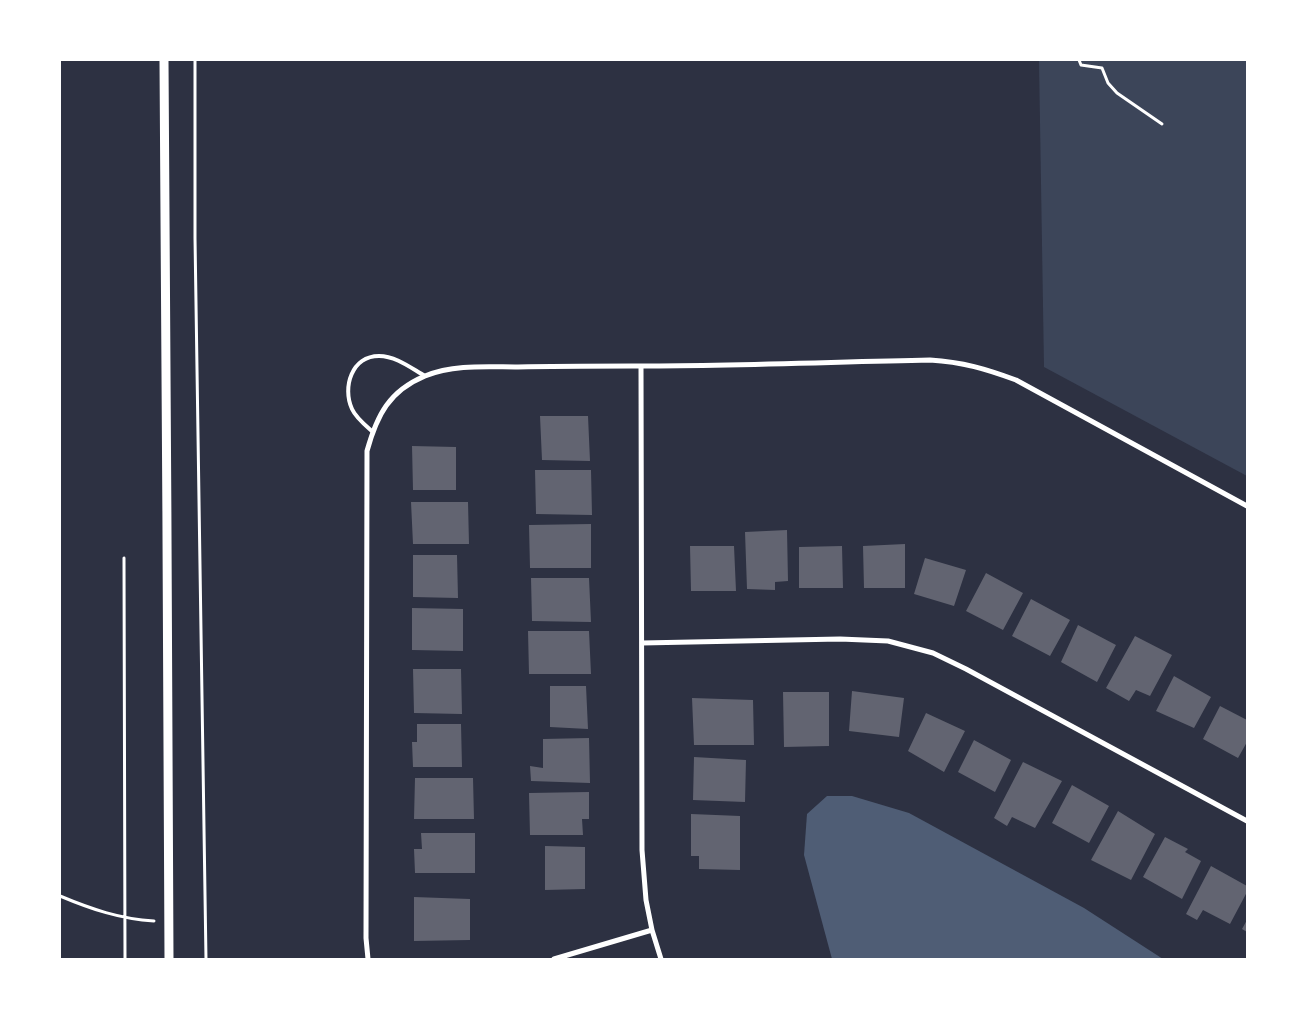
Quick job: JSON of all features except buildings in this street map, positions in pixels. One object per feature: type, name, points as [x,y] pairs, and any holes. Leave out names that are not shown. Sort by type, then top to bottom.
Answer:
[{"type":"street","points":[[164,60],[170,812],[169,959]]},
{"type":"street","points":[[368,959],[366,938],[368,450],[373,432],[389,401],[399,391],[425,376],[473,367],[641,366],[930,360],[965,363],[1016,380],[1247,506]]},
{"type":"street","points":[[641,366],[642,850],[646,898],[652,930],[661,959]]},
{"type":"street","points":[[642,643],[840,640],[888,641],[910,646],[933,653],[966,669],[1247,821]]},
{"type":"street","points":[[554,959],[652,930]]},
{"type":"lane","points":[[373,432],[356,415],[351,407],[348,385],[350,374],[355,368],[368,358],[379,356],[398,360],[425,376]]},
{"type":"path","points":[[195,60],[195,238],[206,959]]},
{"type":"path","points":[[1079,60],[1081,64],[1102,68],[1108,83],[1117,93],[1162,124]]},
{"type":"path","points":[[124,558],[125,959]]},
{"type":"path","points":[[60,896],[125,918],[169,922]]},
{"type":"shaded area","points":[[1039,60],[1247,60],[1247,476],[1044,367]]},
{"type":"shaded area","points":[[827,796],[852,796],[909,813],[1084,908],[1163,959],[832,959],[804,855],[807,814]]}]
